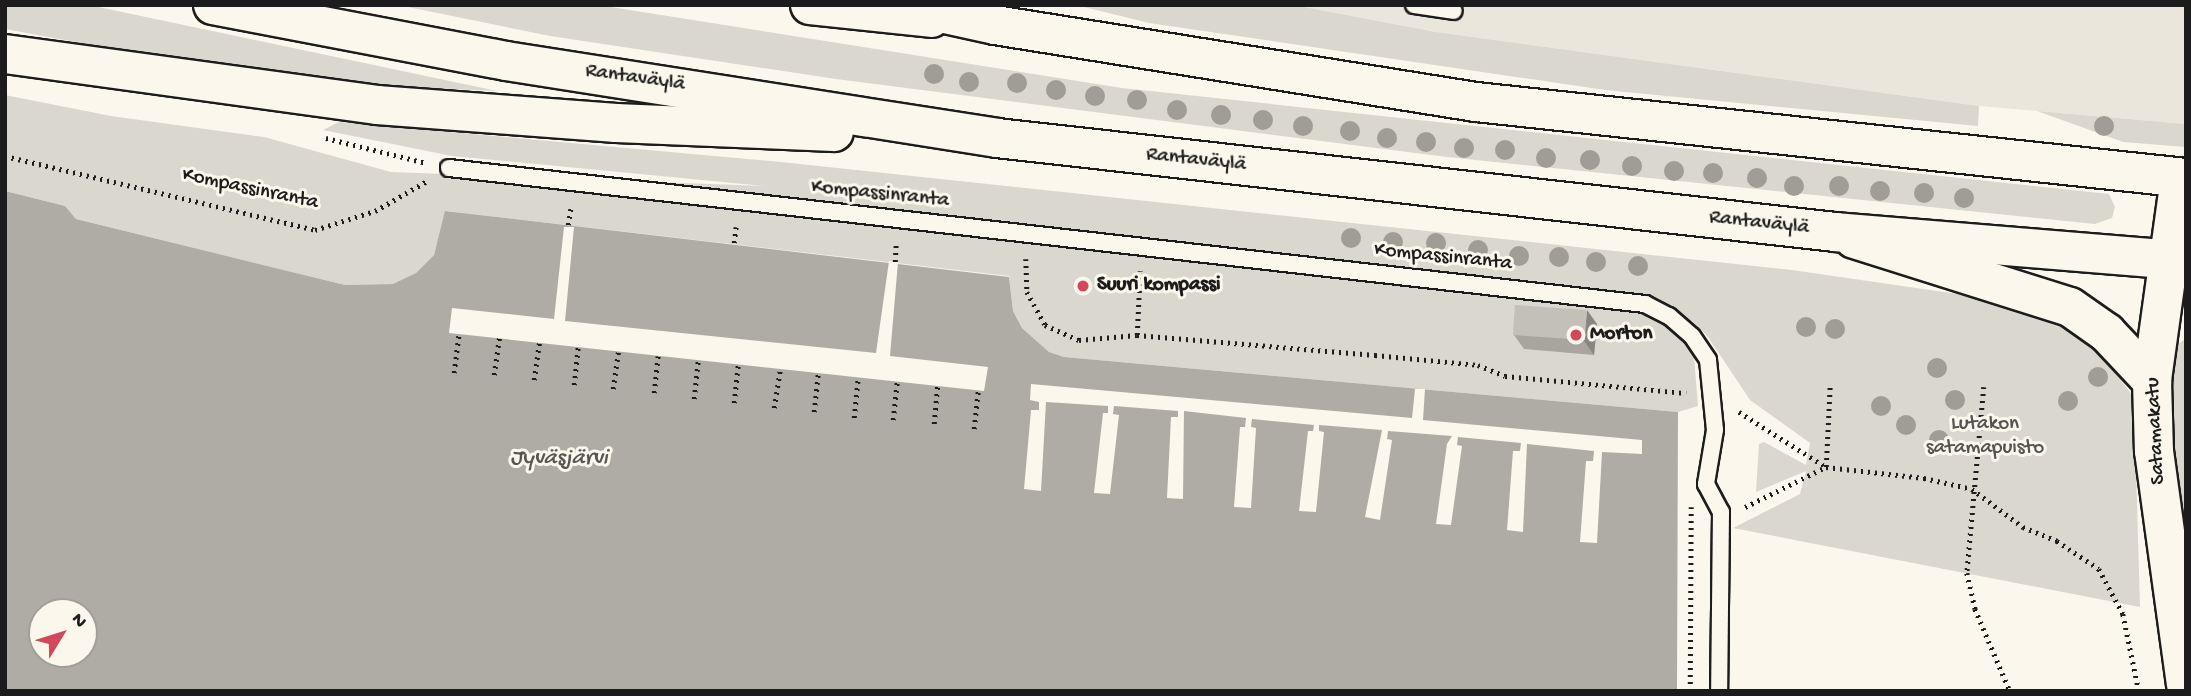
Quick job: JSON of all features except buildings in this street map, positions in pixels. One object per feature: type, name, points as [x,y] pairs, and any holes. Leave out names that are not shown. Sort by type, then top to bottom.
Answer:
[{"type":"main road","name":"Rantaväylä","points":[[213,5],[506,61],[997,138],[1835,232],[2178,260]]},
{"type":"main road","points":[[810,5],[995,25],[1476,102],[2183,178]]},
{"type":"main road","points":[[904,5],[995,25]]},
{"type":"main road","points":[[5,54],[377,105],[602,122],[997,138]]},
{"type":"main road","name":"Satamakatu","points":[[2183,178],[2178,260],[2152,380],[2154,451],[2186,684]]},
{"type":"main road","points":[[1835,232],[1920,264],[2070,307],[2107,333],[2152,380]]},
{"type":"lane","points":[[1414,5],[1454,11]]},
{"type":"lane","name":"Kompassinranta","points":[[449,168],[1645,304],[1669,316],[1692,336],[1708,360],[1714,398],[1715,430],[1706,484]]},
{"type":"lane","points":[[1706,484],[1718,499],[1721,512],[1719,691]]},
{"type":"path","points":[[322,137],[449,168]]},
{"type":"path","name":"Kompassinranta","points":[[5,156],[315,230],[375,211],[449,168]]},
{"type":"path","points":[[1031,233],[1027,292],[1045,325],[1079,341],[1137,335],[1478,365],[1506,376],[1669,389],[1714,398],[1826,467],[1924,478],[1972,489],[2023,527],[2057,541],[2099,569],[2123,614],[2139,691]]},
{"type":"path","points":[[1137,335],[1142,245]]},
{"type":"path","points":[[454,373],[459,334]]},
{"type":"path","points":[[494,375],[499,338]]},
{"type":"path","points":[[534,380],[539,343]]},
{"type":"path","points":[[574,384],[578,347]]},
{"type":"path","points":[[613,389],[618,352]]},
{"type":"path","points":[[654,393],[658,356]]},
{"type":"path","points":[[694,399],[698,360]]},
{"type":"path","points":[[734,403],[738,365]]},
{"type":"path","points":[[774,408],[780,369]]},
{"type":"path","points":[[814,412],[818,374]]},
{"type":"path","points":[[854,418],[858,378]]},
{"type":"path","points":[[893,420],[897,382]]},
{"type":"path","points":[[1826,467],[1830,385]]},
{"type":"path","points":[[934,424],[937,386]]},
{"type":"path","points":[[1984,387],[1972,489],[1967,572],[1975,610],[2010,691]]},
{"type":"path","points":[[974,429],[978,391]]},
{"type":"path","points":[[1721,512],[1733,512],[1782,492],[1826,467]]},
{"type":"path","points":[[1690,691],[1689,513],[1695,494],[1706,484]]},
{"type":"shaded area","points":[[1294,5],[2186,5],[2186,124],[1979,106],[1436,32]]},
{"type":"green space","points":[[5,5],[89,5],[497,91],[343,84],[124,51],[5,29]]},
{"type":"green space","points":[[398,5],[598,5],[1122,88],[2109,194],[2115,207],[2112,218],[2095,224],[1447,157],[836,79],[550,36]]},
{"type":"green space","points":[[1076,5],[1294,5],[1436,32],[1979,106],[1978,126],[1605,90],[1149,23]]},
{"type":"green space","name":"Lutakon satamapuisto","points":[[5,95],[111,116],[264,137],[391,172],[765,186],[452,156],[323,130],[339,122],[781,162],[1792,270],[2006,301],[2043,311],[2096,347],[2134,398],[2140,607],[1733,528],[1800,494],[1806,471],[1756,492],[1759,444],[1764,442],[1806,465],[1810,443],[1750,400],[1708,337],[1691,320],[1698,406],[1678,412],[1064,357],[1049,352],[1022,328],[1013,311],[1009,276],[446,211],[434,255],[416,273],[394,284],[345,285],[76,219],[65,206],[5,191]]},
{"type":"green space","points":[[2037,111],[2186,124],[2186,147],[2123,142]]},
{"type":"green space","points":[[2186,339],[2186,534],[2180,535],[2170,408],[2173,347]]},
{"type":"water","name":"Jyväsjärvi","points":[[5,191],[65,206],[76,219],[345,285],[393,284],[416,273],[434,255],[445,211],[1009,277],[1013,311],[1022,328],[1049,352],[1064,357],[1678,412],[1677,691],[5,691]]},
{"type":"pier","points":[[564,227],[574,227],[565,321],[876,353],[889,261],[898,262],[890,356],[988,367],[984,391],[449,333],[452,308],[554,319]]},
{"type":"pier","points":[[1031,384],[1412,418],[1415,389],[1425,389],[1423,420],[1642,440],[1642,454],[1602,452],[1597,543],[1580,542],[1586,461],[1593,461],[1594,451],[1527,444],[1523,532],[1507,530],[1513,451],[1520,451],[1521,443],[1458,437],[1457,445],[1462,446],[1451,525],[1436,524],[1447,444],[1452,436],[1388,431],[1387,439],[1392,440],[1380,520],[1365,517],[1382,430],[1319,425],[1319,431],[1324,432],[1316,512],[1299,511],[1308,431],[1313,431],[1314,425],[1252,419],[1251,427],[1256,428],[1251,508],[1234,507],[1240,427],[1245,427],[1246,418],[1184,411],[1183,499],[1167,498],[1171,417],[1178,417],[1178,411],[1114,406],[1113,414],[1119,415],[1110,494],[1094,493],[1103,413],[1108,413],[1108,406],[1046,402],[1041,491],[1024,489],[1031,410],[1039,410],[1039,402],[1030,400]]},
{"type":"place","name":"Suuri kompassi","points":[[1083,286]]},
{"type":"place","name":"Morton","points":[[1576,335]]}]
